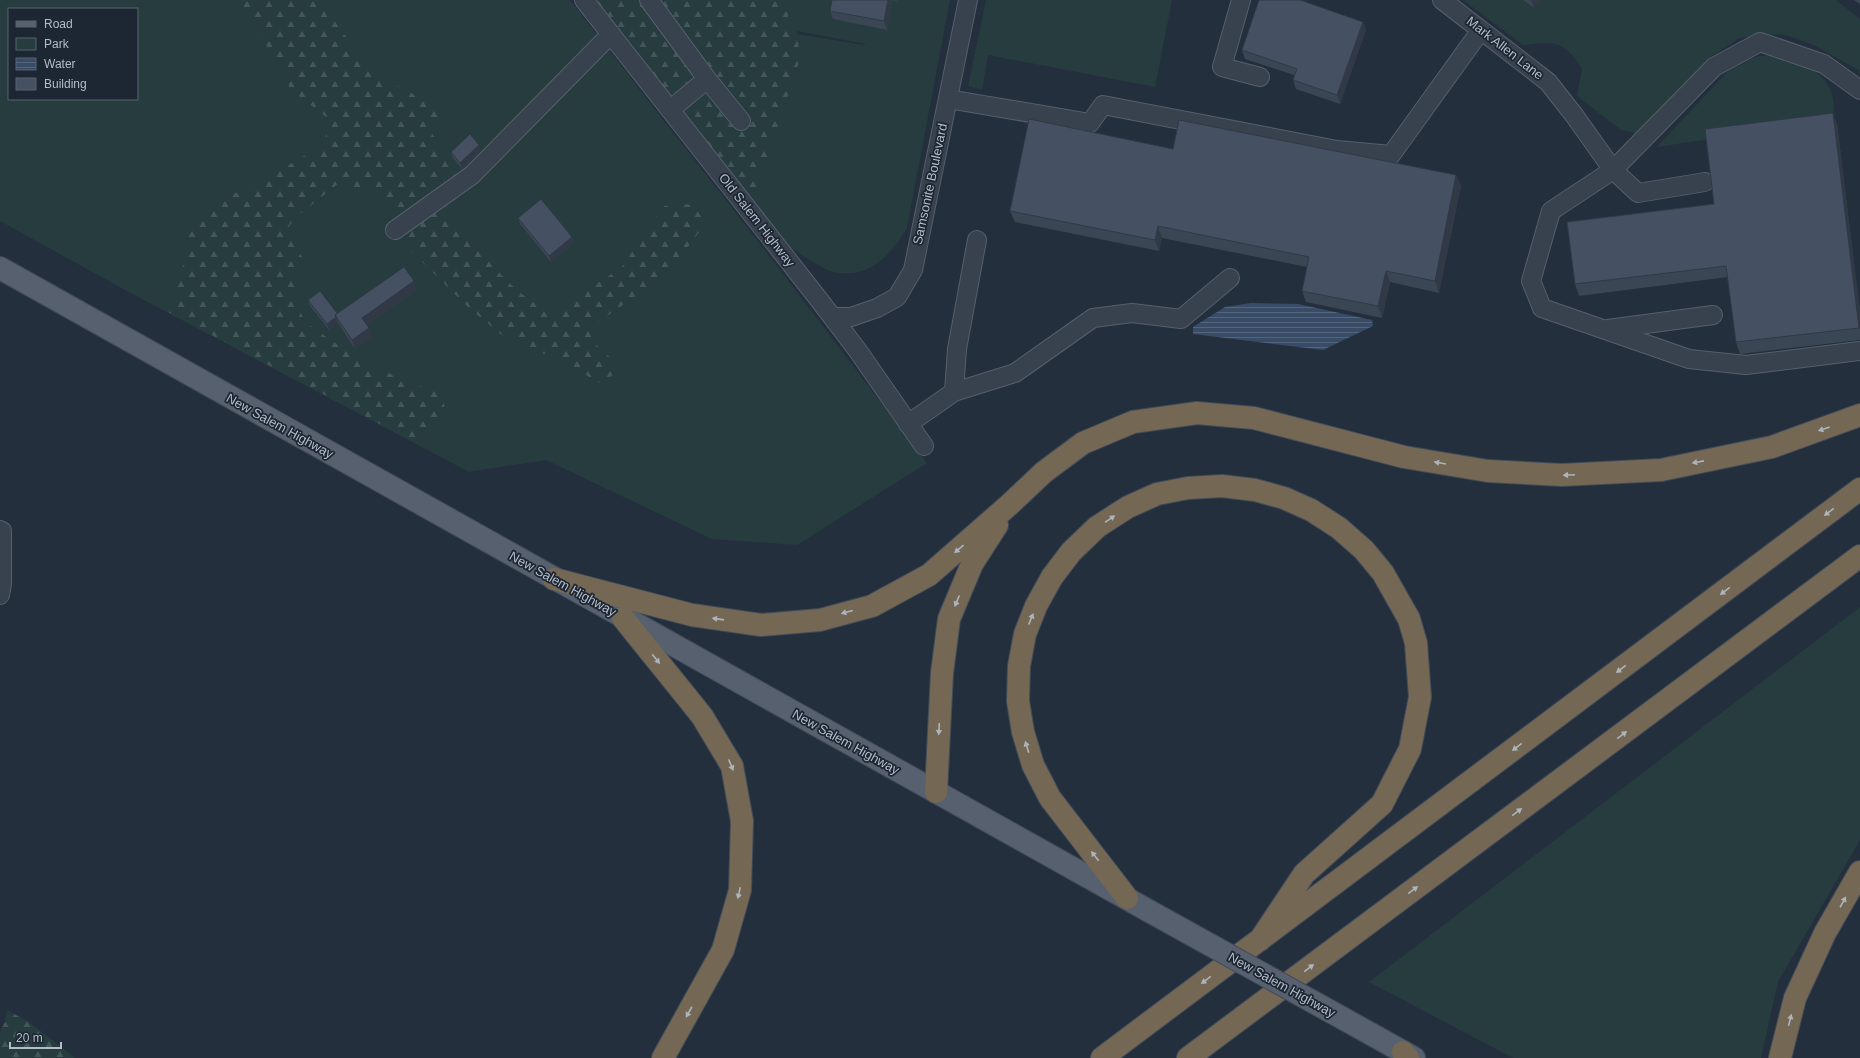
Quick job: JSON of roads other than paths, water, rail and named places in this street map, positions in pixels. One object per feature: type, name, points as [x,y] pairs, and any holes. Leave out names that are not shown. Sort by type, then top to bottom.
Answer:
[{"type":"highway","points":[[554,579],[692,615],[761,625],[820,620],[872,606],[929,575],[1009,505],[1044,472],[1083,443],[1133,422],[1197,413],[1254,418],[1404,456],[1488,471],[1562,475],[1661,470],[1691,464],[1772,447],[1860,415]]},
{"type":"highway","points":[[1127,898],[1050,798],[1033,765],[1023,732],[1018,701],[1019,666],[1025,634],[1036,606],[1052,576],[1071,552],[1097,527],[1128,507],[1157,494],[1188,488],[1222,486],[1255,490],[1284,498],[1311,510],[1339,528],[1364,550],[1383,574],[1398,597],[1411,625],[1416,643],[1420,697],[1410,749],[1382,804],[1304,874],[1260,940]]},
{"type":"highway","points":[[1102,1058],[1860,489]]},
{"type":"highway","points":[[936,792],[942,673],[949,619],[972,564],[1009,505]]},
{"type":"highway","points":[[1188,1058],[1860,556]]},
{"type":"highway","points":[[623,618],[702,716],[732,766],[742,821],[740,890],[723,950],[663,1058]]},
{"type":"highway","points":[[1780,1058],[1795,998],[1826,933],[1860,872]]},
{"type":"highway","points":[[1209,1058],[1255,1008]]},
{"type":"main road","name":"New Salem Highway","points":[[0,268],[623,618],[1372,1034],[1408,1056]]},
{"type":"street","name":"Old Salem Highway","points":[[584,0],[833,317],[924,446]]},
{"type":"street","points":[[648,0],[741,121]]},
{"type":"street","name":"Samsonite Boulevard","points":[[833,317],[851,317],[877,308],[897,297],[913,270],[968,0]]},
{"type":"street","points":[[1241,0],[1222,67],[1260,77]]},
{"type":"street","name":"Mark Allen Lane","points":[[1442,0],[1548,82],[1574,115],[1613,170],[1638,193],[1705,182]]},
{"type":"street","points":[[948,98],[1090,123],[1103,105],[1337,150],[1391,155],[1480,30]]},
{"type":"street","points":[[395,230],[472,176],[611,34]]},
{"type":"street","points":[[1860,90],[1824,64],[1760,42],[1714,68],[1613,170],[1551,211],[1531,281],[1542,308],[1689,359],[1746,365],[1860,351]]},
{"type":"street","points":[[670,110],[708,79]]},
{"type":"street","points":[[954,392],[956,350],[977,240]]},
{"type":"street","points":[[908,424],[954,392],[1015,373],[1093,318],[1132,313],[1181,319],[1230,278]]},
{"type":"street","points":[[1605,330],[1712,315]]},
{"type":"street","points":[[0,530],[2,531],[2,584],[0,595]]},
{"type":"water","points":[[1251,303],[1298,304],[1372,320],[1373,326],[1323,350],[1193,334],[1193,327],[1225,307]]}]
